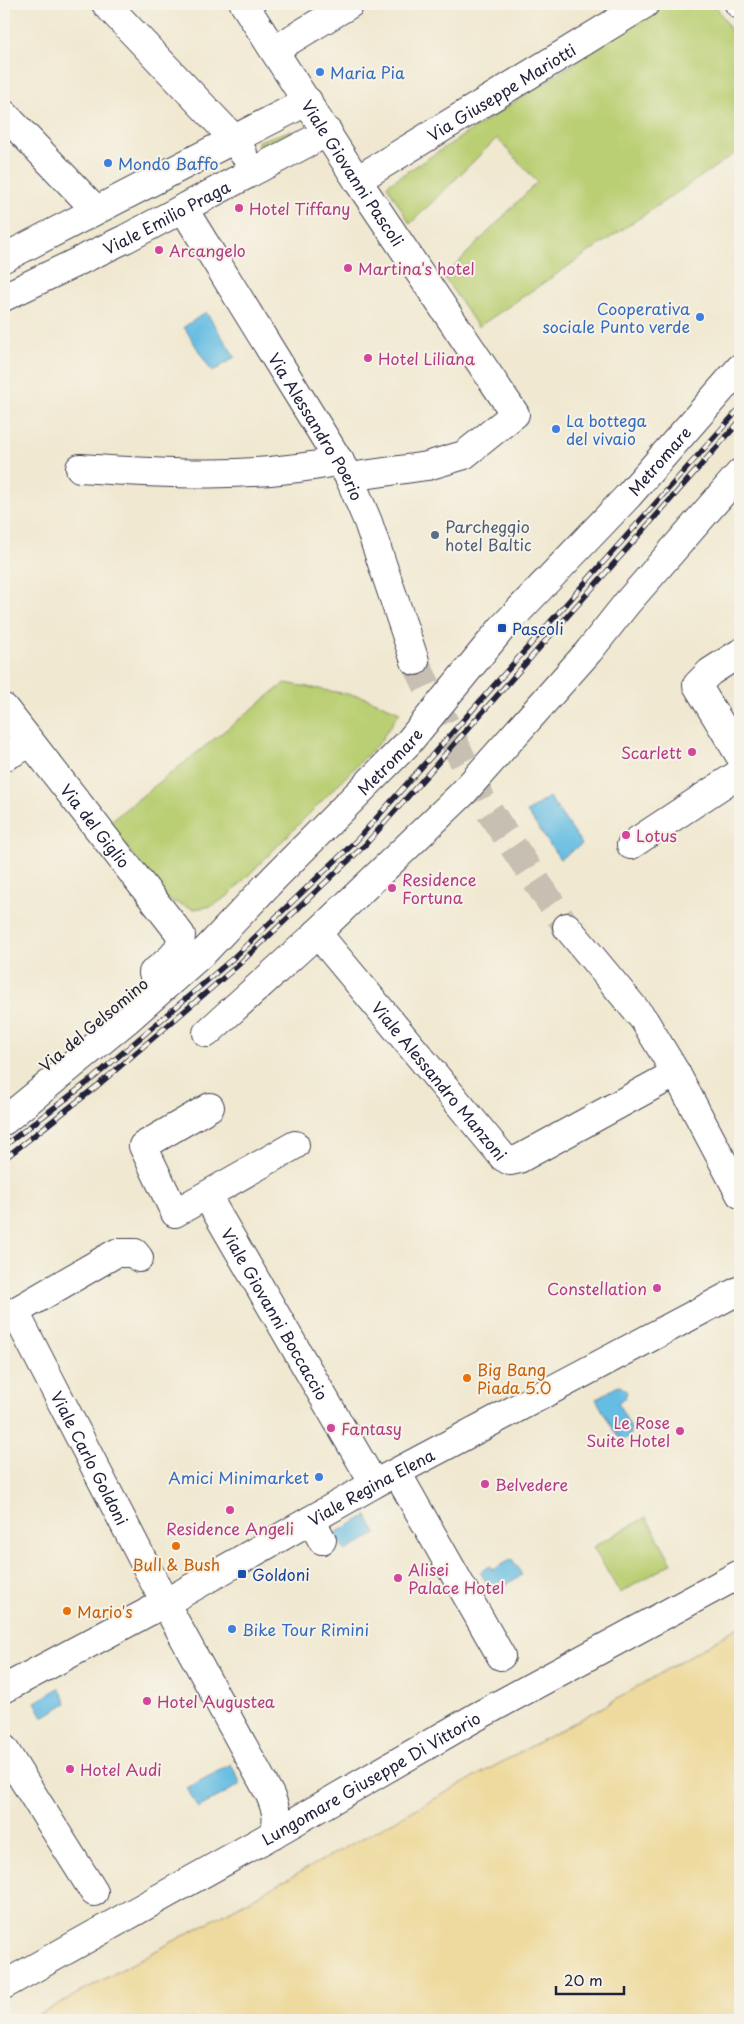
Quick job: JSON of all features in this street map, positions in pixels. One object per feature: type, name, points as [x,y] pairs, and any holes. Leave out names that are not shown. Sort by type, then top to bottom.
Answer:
[{"type":"street","points":[[106,4],[235,140],[253,171]]},
{"type":"street","name":"Viale Giovanni Pascoli","points":[[80,468],[168,474],[278,469],[427,466],[464,454],[515,414],[358,180],[244,4]]},
{"type":"street","points":[[274,50],[350,4]]},
{"type":"street","name":"Via Giuseppe Mariotti","points":[[358,180],[645,4]]},
{"type":"street","points":[[4,258],[308,101]]},
{"type":"street","points":[[4,114],[96,210]]},
{"type":"street","name":"Viale Emilio Praga","points":[[4,297],[125,239],[328,132]]},
{"type":"street","name":"Via Alessandro Poerio","points":[[183,208],[345,469],[368,522],[415,661]]},
{"type":"street","name":"Metromare","points":[[4,1121],[126,1021],[206,950],[275,877],[408,743],[502,628],[628,496],[740,368]]},
{"type":"street","points":[[207,1034],[317,934],[462,794],[589,651],[627,603],[740,473]]},
{"type":"street","points":[[740,653],[710,672],[697,685],[740,756]]},
{"type":"street","name":"Via del Giglio","points":[[4,708],[162,909],[180,935],[181,946]]},
{"type":"street","points":[[4,757],[31,743]]},
{"type":"street","points":[[631,845],[740,773]]},
{"type":"street","points":[[567,927],[644,1020],[676,1073],[740,1194]]},
{"type":"street","name":"Viale Alessandro Manzoni","points":[[317,934],[503,1157],[510,1161],[518,1159],[676,1073]]},
{"type":"street","name":"Via del Gelsomino","points":[[4,1100],[175,954],[181,946]]},
{"type":"street","points":[[210,1107],[142,1146],[175,1212],[207,1196],[295,1145]]},
{"type":"street","name":"Viale Giovanni Boccaccio","points":[[207,1196],[385,1479],[501,1656]]},
{"type":"street","name":"Viale Carlo Goldoni","points":[[139,1258],[135,1253],[116,1254],[9,1315],[270,1795],[276,1809],[278,1824],[274,1834]]},
{"type":"street","name":"Viale Regina Elena","points":[[4,1689],[166,1603],[317,1530],[385,1479],[740,1290]]},
{"type":"street","name":"Lungomare Giuseppe Di Vittorio","points":[[4,1985],[274,1834],[476,1717],[740,1574]]},
{"type":"street","points":[[4,1749],[84,1856],[94,1892]]},
{"type":"green space","points":[[665,4],[715,4],[740,46],[740,150],[478,327],[444,277],[537,182],[497,138],[410,224],[387,185]]},
{"type":"green space","points":[[290,131],[293,135],[261,152],[258,147],[258,141]]},
{"type":"green space","points":[[285,683],[364,697],[400,712],[379,743],[228,896],[212,906],[194,909],[168,900],[108,823]]},
{"type":"green space","points":[[646,1517],[672,1563],[620,1593],[593,1547]]},
{"type":"sand","points":[[740,1626],[740,2020],[29,2020],[614,1701]]},
{"type":"water","points":[[206,312],[235,357],[212,372],[184,327]]},
{"type":"water","points":[[549,797],[582,844],[560,859],[527,812]]},
{"type":"water","points":[[618,1386],[627,1392],[625,1398],[618,1403],[631,1428],[629,1437],[624,1439],[617,1436],[596,1399]]},
{"type":"water","points":[[367,1516],[376,1534],[345,1551],[335,1533]]},
{"type":"water","points":[[512,1559],[522,1575],[503,1586],[500,1581],[490,1588],[480,1572],[490,1566],[493,1570]]},
{"type":"water","points":[[59,1688],[67,1703],[43,1717],[35,1702]]},
{"type":"water","points":[[231,1764],[241,1784],[198,1808],[187,1788]]},
{"type":"tunnel","points":[[415,661],[482,800],[567,927]]},
{"type":"railway","points":[[4,1146],[92,1079],[231,960],[357,840],[740,408]]},
{"type":"railway","points":[[4,1159],[97,1086],[236,967],[365,845],[740,421]]},
{"type":"place","name":"Maria Pia","points":[[320,72]]},
{"type":"place","name":"Mondo Baffo","points":[[108,163]]},
{"type":"place","name":"Hotel Tiffany","points":[[239,208]]},
{"type":"place","name":"Arcangelo","points":[[159,250]]},
{"type":"place","name":"Martina's hotel","points":[[348,268]]},
{"type":"place","name":"Cooperativa sociale Punto verde","points":[[700,317]]},
{"type":"place","name":"Hotel Liliana","points":[[368,358]]},
{"type":"place","name":"La bottega del vivaio","points":[[556,429]]},
{"type":"place","name":"Parcheggio hotel Baltic","points":[[435,535]]},
{"type":"place","name":"Pascoli","points":[[502,628]]},
{"type":"place","name":"Scarlett","points":[[692,752]]},
{"type":"place","name":"Lotus","points":[[626,835]]},
{"type":"place","name":"Residence Fortuna","points":[[392,888]]},
{"type":"place","name":"Constellation","points":[[657,1288]]},
{"type":"place","name":"Big Bang Piada 5.0","points":[[467,1378]]},
{"type":"place","name":"Fantasy","points":[[331,1428]]},
{"type":"place","name":"Le Rose Suite Hotel","points":[[680,1431]]},
{"type":"place","name":"Amici Minimarket","points":[[319,1477]]},
{"type":"place","name":"Belvedere","points":[[485,1484]]},
{"type":"place","name":"Residence Angeli","points":[[230,1510]]},
{"type":"place","name":"Bull & Bush","points":[[176,1546]]},
{"type":"place","name":"Goldoni","points":[[242,1574]]},
{"type":"place","name":"Alisei Palace Hotel","points":[[398,1578]]},
{"type":"place","name":"Mario's","points":[[67,1611]]},
{"type":"place","name":"Bike Tour Rimini","points":[[232,1629]]},
{"type":"place","name":"Hotel Augustea","points":[[147,1701]]},
{"type":"place","name":"Hotel Audi","points":[[70,1769]]}]
